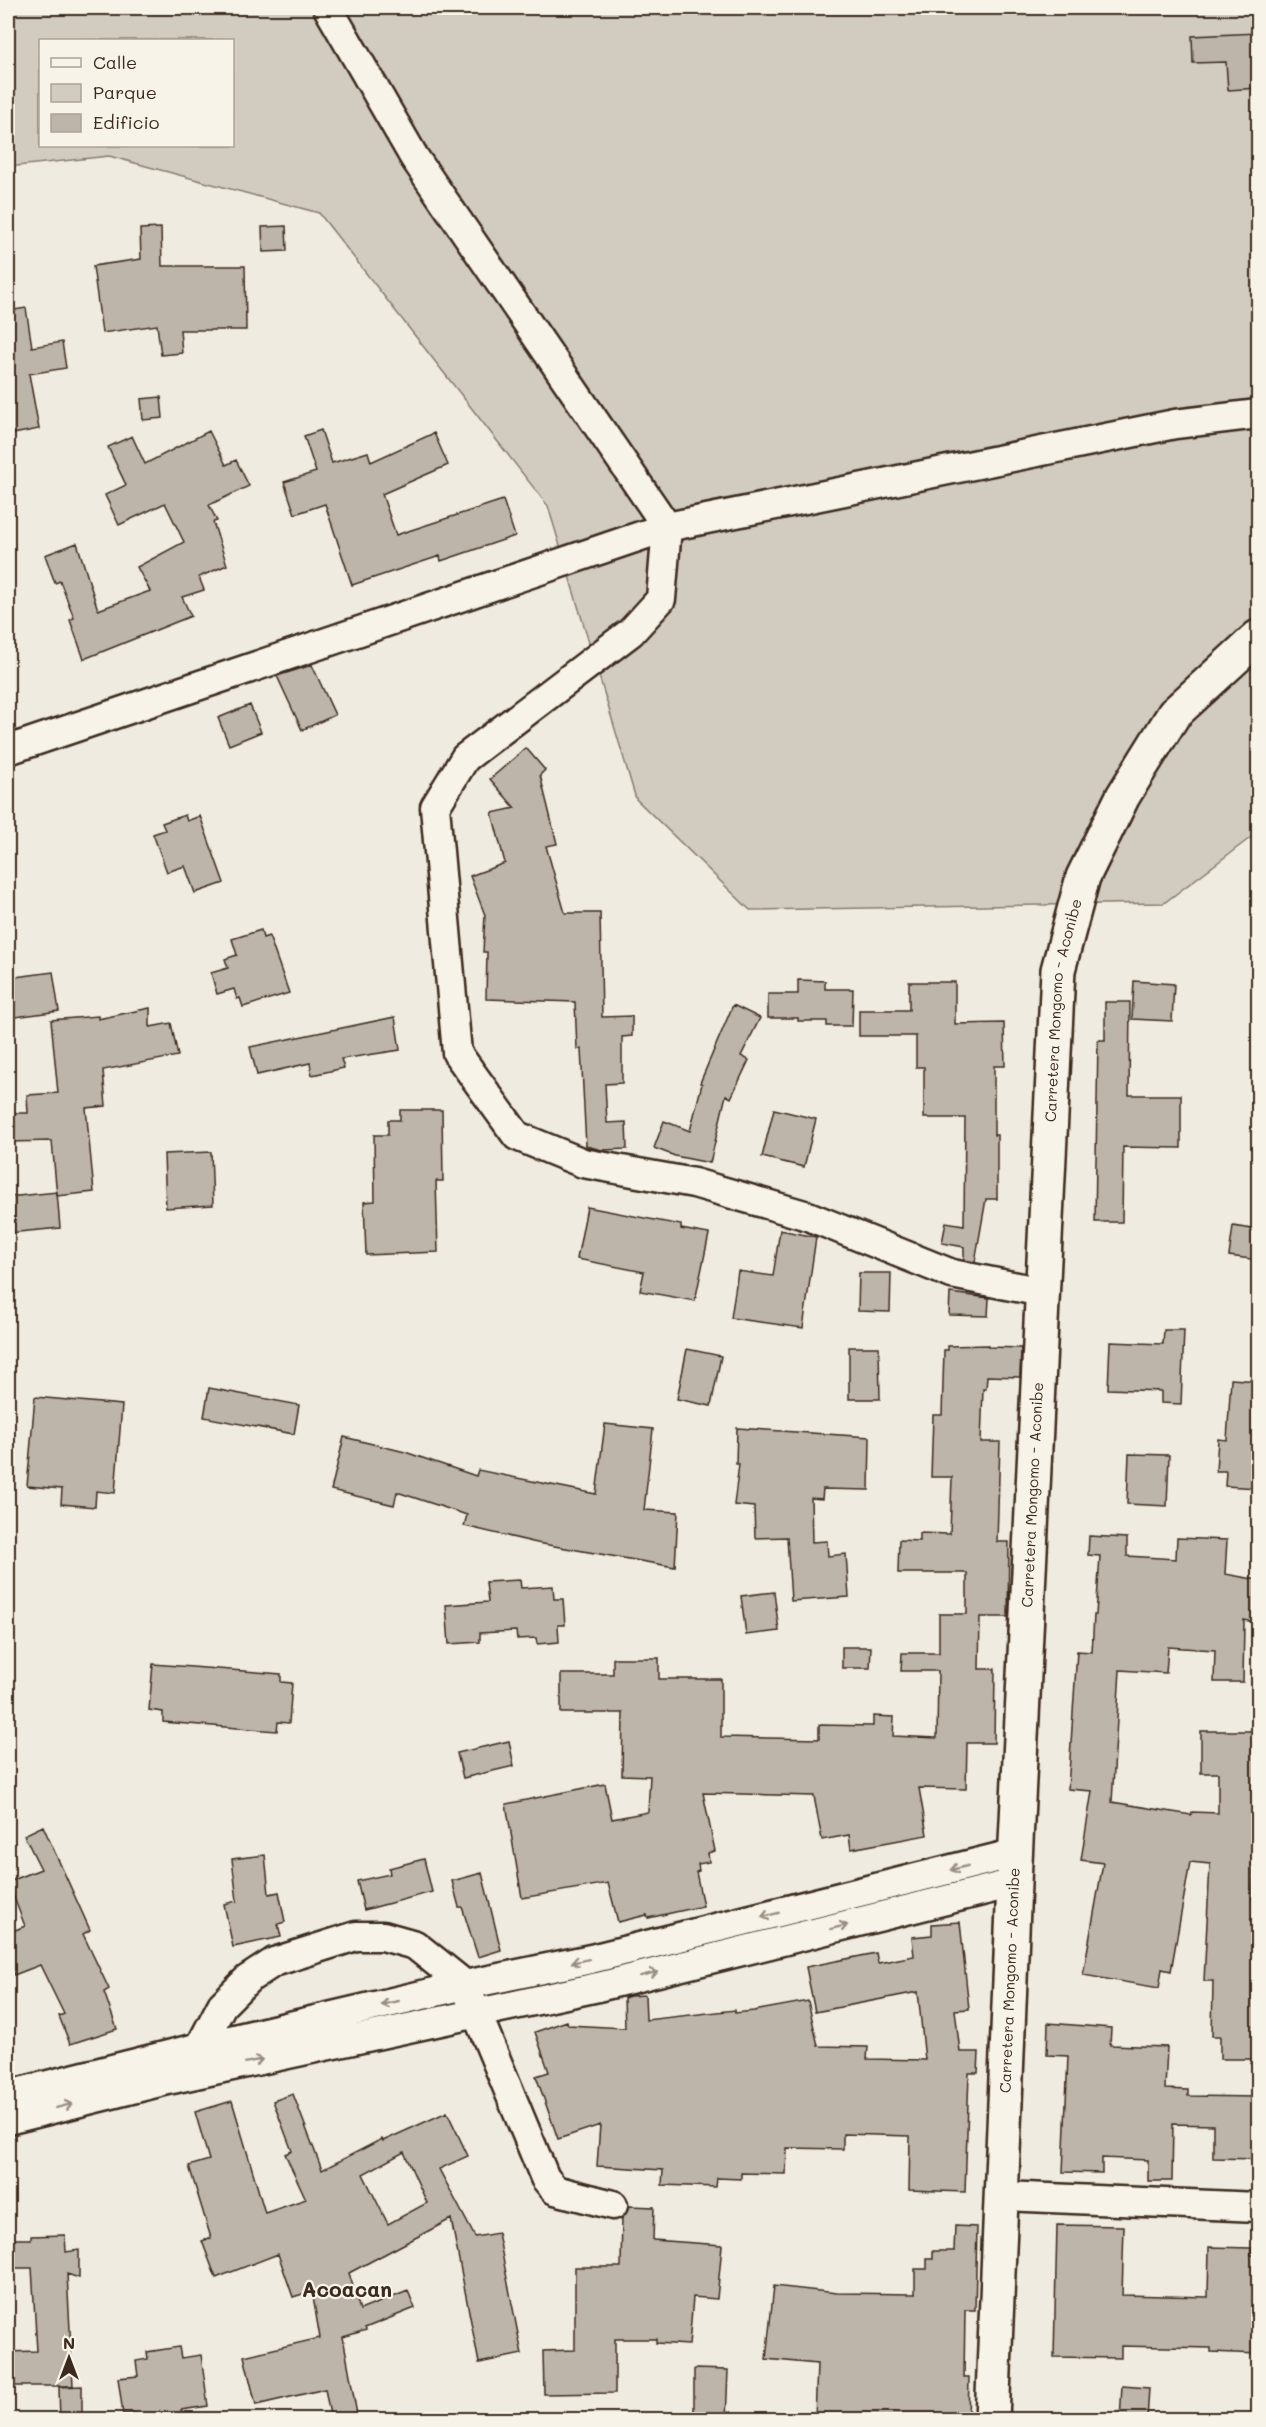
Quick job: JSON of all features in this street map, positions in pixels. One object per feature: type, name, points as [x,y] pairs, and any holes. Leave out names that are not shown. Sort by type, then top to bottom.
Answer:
[{"type":"main road","name":"Carretera Mongomo - Aconibe","points":[[992,2420],[1015,1868],[1058,970],[1083,877],[1123,796],[1174,714],[1258,637]]},
{"type":"street","points":[[328,8],[414,157],[667,528],[661,599],[631,632],[465,758],[435,807],[457,1053],[517,1136],[583,1163],[694,1183],[808,1216],[952,1274],[1042,1292]]},
{"type":"street","points":[[8,750],[667,528],[1175,424],[1258,414]]},
{"type":"street","points":[[8,2095],[465,1985],[1015,1868]]},
{"type":"street","points":[[8,2121],[172,2079],[598,1987],[1015,1868]]},
{"type":"street","points":[[200,2047],[222,2005],[248,1979],[274,1962],[356,1936],[383,1936],[415,1945],[465,1985],[545,2178],[555,2190],[613,2205]]},
{"type":"street","points":[[1001,2196],[1258,2207]]},
{"type":"green space","points":[[8,8],[1258,8],[1258,832],[1164,903],[750,910],[636,799],[548,506],[319,213],[109,156],[8,167]]},
{"type":"building","points":[[1258,33],[1258,88],[1228,90],[1226,62],[1193,63],[1192,36]]},
{"type":"building","points":[[286,226],[287,251],[263,252],[262,227]]},
{"type":"building","points":[[161,228],[162,266],[245,266],[246,330],[180,330],[182,353],[161,355],[157,325],[102,333],[93,266],[141,259],[140,229]]},
{"type":"building","points":[[26,308],[32,347],[62,342],[66,368],[29,374],[39,429],[8,435],[8,311]]},
{"type":"building","points":[[161,397],[163,418],[143,420],[141,399]]},
{"type":"building","points":[[321,430],[332,463],[368,452],[371,462],[434,433],[448,465],[382,494],[396,535],[503,500],[515,536],[441,561],[440,556],[352,585],[325,504],[295,514],[284,482],[316,472],[304,436]]},
{"type":"building","points":[[209,431],[226,465],[236,460],[249,486],[209,505],[217,521],[213,522],[227,565],[199,577],[204,590],[182,597],[191,616],[84,659],[70,620],[74,618],[60,581],[55,583],[45,555],[77,543],[98,610],[150,591],[137,567],[184,542],[165,503],[119,525],[105,495],[126,485],[108,447],[132,436],[145,464]]},
{"type":"building","points":[[312,665],[335,715],[302,730],[277,676]]},
{"type":"building","points":[[250,705],[261,732],[229,745],[218,718]]},
{"type":"building","points":[[526,748],[545,770],[540,775],[557,844],[546,846],[565,913],[600,913],[602,1017],[632,1016],[632,1036],[622,1037],[622,1083],[605,1084],[607,1123],[626,1122],[627,1149],[602,1150],[586,1146],[581,1049],[577,1049],[575,1002],[486,999],[487,952],[483,952],[485,915],[470,876],[505,863],[492,813],[515,808],[490,779]]},
{"type":"building","points":[[185,815],[187,821],[200,816],[224,883],[195,893],[185,866],[167,872],[153,834],[165,830],[162,823]]},
{"type":"building","points":[[261,930],[263,938],[269,936],[289,993],[243,1007],[234,989],[217,994],[211,973],[228,968],[225,959],[237,955],[232,939]]},
{"type":"building","points":[[53,972],[59,1011],[8,1018],[8,978]]},
{"type":"building","points":[[798,980],[825,981],[825,989],[853,989],[852,1026],[827,1026],[827,1021],[798,1021],[798,1018],[768,1018],[768,994],[798,994]]},
{"type":"building","points":[[1134,981],[1174,984],[1172,1021],[1132,1019]]},
{"type":"building","points":[[909,982],[955,982],[955,1024],[1004,1023],[1005,1066],[994,1066],[997,1199],[986,1199],[975,1262],[964,1260],[964,1247],[942,1243],[946,1222],[964,1225],[965,1118],[924,1118],[924,1067],[916,1067],[916,1036],[859,1036],[859,1010],[909,1010]]},
{"type":"building","points":[[1105,1002],[1130,1002],[1129,1095],[1181,1095],[1181,1148],[1123,1147],[1122,1222],[1095,1222],[1098,1040],[1105,1040]]},
{"type":"building","points":[[733,1005],[760,1018],[741,1056],[749,1060],[731,1098],[726,1095],[710,1163],[675,1156],[654,1148],[664,1121],[690,1131],[702,1084],[700,1083]]},
{"type":"building","points":[[150,1008],[150,1027],[171,1023],[178,1056],[103,1070],[106,1106],[86,1108],[94,1192],[57,1196],[52,1141],[8,1142],[8,1113],[28,1113],[27,1095],[58,1093],[51,1020],[98,1016],[98,1019]]},
{"type":"building","points":[[395,1017],[400,1050],[341,1059],[344,1068],[312,1075],[310,1063],[257,1075],[250,1047]]},
{"type":"building","points":[[774,1109],[816,1119],[804,1167],[762,1157]]},
{"type":"building","points":[[400,1110],[442,1110],[443,1181],[436,1181],[438,1252],[366,1255],[364,1202],[375,1201],[374,1135],[388,1135],[388,1120],[400,1120]]},
{"type":"building","points":[[211,1152],[213,1205],[166,1208],[164,1154]]},
{"type":"building","points":[[57,1192],[60,1228],[8,1233],[8,1197]]},
{"type":"building","points":[[587,1207],[681,1225],[681,1229],[709,1234],[695,1301],[640,1291],[644,1272],[577,1259]]},
{"type":"building","points":[[1233,1226],[1258,1230],[1258,1260],[1229,1256]]},
{"type":"building","points":[[780,1230],[816,1237],[803,1328],[731,1318],[738,1271],[773,1276]]},
{"type":"building","points":[[859,1273],[891,1273],[890,1312],[858,1311]]},
{"type":"building","points":[[950,1293],[989,1298],[988,1316],[949,1315]]},
{"type":"building","points":[[1164,1330],[1184,1330],[1181,1404],[1161,1403],[1161,1391],[1108,1389],[1110,1342],[1163,1344]]},
{"type":"building","points":[[988,1345],[988,1347],[1021,1348],[1020,1377],[987,1376],[986,1389],[983,1389],[981,1442],[1000,1442],[997,1542],[1009,1542],[1008,1617],[980,1617],[979,1669],[995,1669],[994,1743],[967,1743],[966,1789],[919,1788],[927,1835],[851,1849],[849,1835],[822,1840],[814,1796],[703,1793],[715,1851],[708,1853],[709,1862],[698,1864],[699,1871],[696,1872],[703,1906],[618,1922],[608,1883],[522,1898],[506,1804],[605,1784],[612,1819],[648,1812],[650,1776],[622,1775],[623,1713],[561,1713],[561,1674],[613,1674],[613,1658],[659,1658],[659,1679],[721,1679],[721,1737],[819,1739],[819,1725],[873,1726],[873,1716],[894,1717],[893,1736],[937,1738],[938,1671],[901,1671],[902,1653],[939,1653],[939,1614],[967,1614],[967,1573],[898,1573],[899,1540],[920,1541],[920,1533],[950,1534],[952,1477],[931,1477],[933,1415],[942,1415],[944,1350],[948,1350],[948,1346]]},
{"type":"building","points":[[849,1347],[879,1347],[880,1399],[849,1399]]},
{"type":"building","points":[[687,1349],[721,1356],[711,1406],[677,1399]]},
{"type":"building","points":[[1231,1379],[1258,1381],[1258,1488],[1225,1486],[1226,1471],[1216,1471],[1218,1439],[1227,1440]]},
{"type":"building","points":[[209,1388],[299,1405],[294,1434],[204,1417]]},
{"type":"building","points":[[35,1397],[122,1405],[115,1493],[96,1491],[95,1507],[61,1504],[62,1489],[27,1486]]},
{"type":"building","points":[[605,1424],[653,1429],[644,1510],[678,1512],[675,1567],[537,1543],[464,1526],[467,1515],[397,1492],[394,1505],[331,1490],[344,1437],[405,1452],[476,1476],[478,1470],[596,1494]]},
{"type":"building","points":[[737,1428],[870,1437],[869,1490],[823,1489],[822,1499],[811,1498],[812,1542],[827,1541],[828,1556],[846,1554],[849,1597],[791,1601],[787,1537],[755,1538],[754,1507],[734,1505],[739,1464],[736,1464]]},
{"type":"building","points":[[1129,1454],[1169,1455],[1167,1506],[1127,1504]]},
{"type":"building","points":[[1089,1536],[1127,1538],[1127,1556],[1176,1559],[1177,1538],[1227,1540],[1225,1574],[1258,1580],[1258,1623],[1244,1620],[1243,1682],[1214,1682],[1215,1650],[1168,1647],[1166,1673],[1120,1670],[1112,1802],[1191,1815],[1192,1812],[1218,1813],[1218,1773],[1201,1773],[1201,1731],[1258,1731],[1258,1792],[1256,1792],[1252,1899],[1258,1900],[1258,2059],[1220,2059],[1220,2036],[1212,2036],[1213,1981],[1204,1981],[1210,1864],[1190,1862],[1171,1971],[1162,1969],[1159,1988],[1083,1975],[1103,1863],[1081,1860],[1092,1791],[1068,1789],[1077,1651],[1092,1652],[1094,1615],[1096,1615],[1100,1556],[1088,1555]]},
{"type":"building","points":[[520,1580],[521,1588],[553,1586],[554,1599],[563,1599],[565,1625],[558,1625],[559,1642],[537,1644],[536,1638],[517,1639],[516,1631],[480,1633],[480,1642],[449,1644],[446,1605],[488,1602],[486,1582]]},
{"type":"building","points":[[774,1592],[779,1631],[746,1635],[741,1596]]},
{"type":"building","points":[[842,1647],[871,1647],[870,1668],[842,1668]]},
{"type":"building","points":[[153,1664],[281,1674],[281,1682],[292,1683],[289,1723],[278,1722],[277,1731],[163,1722],[163,1712],[149,1710]]},
{"type":"building","points":[[509,1741],[514,1766],[463,1778],[457,1753]]},
{"type":"building","points":[[43,1826],[90,1930],[83,1934],[109,1989],[104,1992],[117,2029],[70,2044],[59,2016],[64,2014],[40,1965],[14,1975],[8,1959],[8,1933],[25,1926],[8,1882],[41,1869],[24,1835]]},
{"type":"building","points":[[265,1855],[269,1894],[279,1892],[285,1922],[278,1924],[281,1937],[233,1947],[224,1904],[237,1901],[232,1859]]},
{"type":"building","points":[[424,1859],[432,1892],[364,1910],[357,1881],[390,1874],[389,1868]]},
{"type":"building","points":[[482,1873],[501,1950],[478,1957],[452,1881]]},
{"type":"building","points":[[960,1922],[969,2009],[955,2010],[960,2052],[979,2052],[978,2073],[969,2073],[965,2192],[909,2190],[910,2136],[843,2134],[843,2149],[787,2148],[786,2174],[741,2173],[741,2179],[717,2178],[716,2187],[662,2185],[663,2170],[597,2166],[600,2125],[558,2139],[536,2076],[549,2072],[535,2032],[567,2021],[568,2025],[625,2028],[624,1998],[630,1996],[645,1995],[646,2020],[735,2010],[735,2013],[754,2011],[808,2001],[818,2046],[868,2047],[867,2059],[925,2060],[918,1992],[815,2012],[806,1967],[876,1953],[878,1963],[914,1956],[912,1937],[932,1935],[932,1924]]},
{"type":"building","points":[[1048,2023],[1111,2028],[1110,2045],[1167,2047],[1165,2089],[1188,2090],[1188,2096],[1258,2097],[1258,2159],[1213,2158],[1213,2125],[1173,2124],[1172,2181],[1148,2181],[1148,2160],[1102,2158],[1102,2173],[1063,2172],[1068,2056],[1047,2055]]},
{"type":"building","points":[[293,2094],[322,2170],[382,2139],[383,2141],[447,2112],[468,2156],[439,2169],[475,2237],[498,2233],[522,2354],[479,2363],[451,2219],[349,2273],[360,2310],[408,2291],[415,2308],[365,2328],[366,2330],[343,2337],[358,2420],[331,2420],[325,2389],[256,2405],[244,2356],[320,2338],[312,2291],[293,2297],[278,2254],[216,2278],[202,2241],[211,2238],[189,2166],[209,2160],[195,2112],[232,2101],[265,2213],[306,2199],[285,2154],[292,2151],[273,2101]],"holes":[[[404,2152],[427,2203],[388,2224],[363,2174]]]},
{"type":"building","points":[[629,2206],[654,2207],[653,2240],[722,2245],[717,2299],[693,2297],[689,2345],[656,2343],[656,2339],[615,2339],[615,2393],[544,2394],[543,2351],[575,2350],[575,2267],[621,2267],[622,2218]]},
{"type":"building","points":[[1057,2225],[1124,2226],[1122,2295],[1208,2297],[1209,2247],[1251,2248],[1251,2255],[1258,2255],[1258,2354],[1211,2352],[1211,2348],[1121,2346],[1121,2358],[1054,2357]]},
{"type":"building","points":[[955,2226],[977,2227],[975,2310],[965,2310],[964,2377],[969,2377],[968,2420],[815,2419],[817,2364],[766,2359],[774,2286],[837,2293],[915,2294],[915,2269],[927,2269],[927,2259],[933,2259],[933,2251],[954,2251]]},
{"type":"building","points":[[65,2235],[66,2252],[79,2250],[79,2278],[67,2274],[73,2386],[8,2386],[8,2352],[37,2351],[32,2268],[8,2268],[8,2239]]},
{"type":"building","points":[[179,2347],[181,2358],[201,2355],[208,2406],[181,2410],[182,2420],[134,2420],[133,2413],[123,2414],[118,2378],[138,2376],[136,2361],[148,2359],[147,2352]]},
{"type":"building","points":[[694,2369],[728,2370],[726,2420],[694,2420]]},
{"type":"building","points":[[82,2386],[82,2420],[60,2420],[59,2387]]},
{"type":"building","points":[[1122,2386],[1149,2388],[1147,2420],[1120,2420]]},
{"type":"district","name":"Acoacan","points":[[347,2290]]}]
